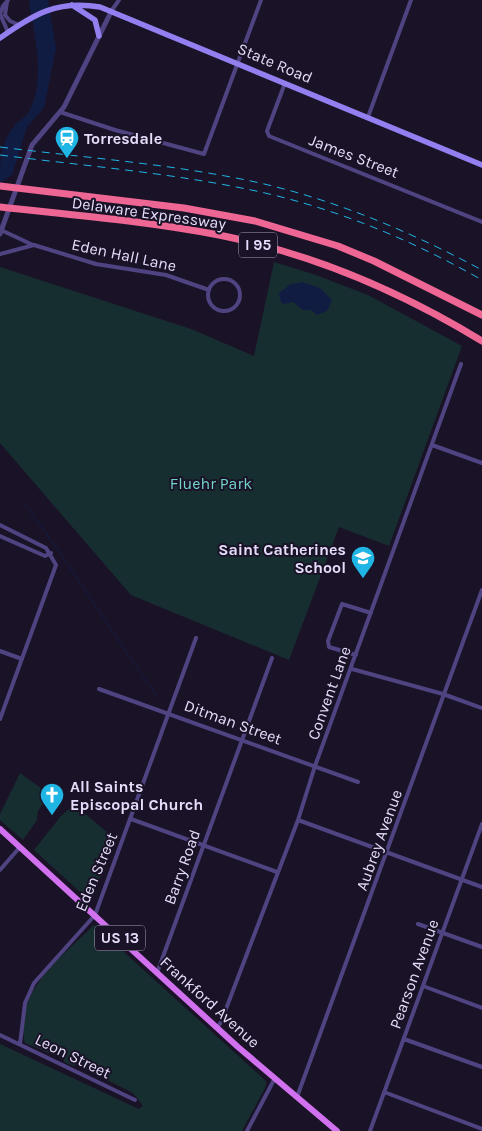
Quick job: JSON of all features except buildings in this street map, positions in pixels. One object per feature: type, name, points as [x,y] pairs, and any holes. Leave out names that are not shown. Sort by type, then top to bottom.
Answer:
[{"type":"highway","name":"Delaware Expressway","points":[[0,186],[184,208],[255,221],[338,246],[374,261],[482,315]]},
{"type":"highway","name":"Delaware Expressway","points":[[0,207],[173,227],[275,249],[366,280],[437,314],[482,342]]},
{"type":"main road","points":[[72,4],[95,20],[99,36]]},
{"type":"main road","name":"State Road","points":[[0,38],[30,18],[53,7],[82,4],[112,10],[482,165]]},
{"type":"main road","name":"Frankford Avenue","points":[[0,829],[217,1028],[337,1131]]},
{"type":"street","points":[[1,232],[32,145],[60,112],[112,10],[119,0]]},
{"type":"street","points":[[60,112],[115,130],[204,154],[261,0]]},
{"type":"street","points":[[368,117],[411,0]]},
{"type":"street","points":[[8,1],[5,15],[19,25]]},
{"type":"street","points":[[8,1],[2,6],[0,14],[8,32]]},
{"type":"street","name":"James Street","points":[[285,83],[267,131],[269,136],[482,222]]},
{"type":"street","name":"Eden Hall Lane","points":[[1,232],[34,245],[96,264],[166,275],[209,290]]},
{"type":"street","points":[[0,254],[34,245]]},
{"type":"street","points":[[218,281],[231,281],[238,288],[239,301],[230,310],[217,310],[209,300],[209,290],[218,281]]},
{"type":"street","name":"Convent Lane","points":[[217,1028],[221,1022],[298,820],[315,766],[352,669],[461,364]]},
{"type":"street","points":[[432,445],[482,463]]},
{"type":"street","points":[[0,526],[46,548],[51,553],[56,565],[0,719]]},
{"type":"street","points":[[0,536],[45,556],[51,553]]},
{"type":"street","name":"Aubrey Avenue","points":[[297,1097],[388,853],[443,694],[482,590]]},
{"type":"street","points":[[356,655],[329,648],[328,641],[342,604],[371,612]]},
{"type":"street","name":"Eden Street","points":[[20,1044],[25,1003],[34,983],[94,915],[131,819],[196,638]]},
{"type":"street","points":[[0,651],[22,659]]},
{"type":"street","name":"Barry Road","points":[[157,973],[272,658]]},
{"type":"street","points":[[352,669],[443,694],[482,708]]},
{"type":"street","name":"Ditman Street","points":[[99,689],[243,739],[358,782]]},
{"type":"street","points":[[131,819],[277,872]]},
{"type":"street","points":[[298,820],[482,887]]},
{"type":"street","name":"Pearson Avenue","points":[[370,1131],[482,826]]},
{"type":"street","points":[[0,870],[20,848]]},
{"type":"street","points":[[418,924],[482,947]]},
{"type":"street","points":[[423,986],[482,1008]]},
{"type":"street","name":"Leon Street","points":[[0,1035],[134,1100]]},
{"type":"street","points":[[404,1039],[482,1068]]},
{"type":"street","points":[[247,1131],[274,1078]]},
{"type":"street","points":[[384,1092],[482,1129]]},
{"type":"green space","name":"Fluehr Park","points":[[274,262],[313,274],[368,295],[462,346],[389,546],[339,527],[289,660],[131,595],[0,443],[0,267],[191,329],[254,356]]},
{"type":"green space","points":[[20,773],[49,794],[38,811],[37,820],[23,840],[0,820],[0,814]]},
{"type":"green space","points":[[77,807],[114,838],[91,902],[34,850],[61,816],[70,808]]},
{"type":"green space","points":[[94,925],[266,1081],[266,1086],[242,1131],[0,1131],[0,1044],[139,1109],[143,1106],[133,1093],[75,1064],[74,1066],[64,1062],[64,1059],[25,1043],[23,1025],[26,1007],[33,991],[55,963]]},
{"type":"water","points":[[29,0],[48,0],[56,48],[44,108],[27,127],[12,175],[0,183],[3,146],[14,126],[29,112],[35,96],[38,69],[36,41]]},
{"type":"water","points":[[303,282],[320,288],[332,300],[327,311],[317,315],[311,310],[303,310],[293,302],[283,304],[281,302],[279,293],[291,284]]},
{"type":"waterway","points":[[23,502],[158,697]]},
{"type":"railway","points":[[0,147],[195,171],[228,176],[289,190],[374,219],[482,270]]},
{"type":"railway","points":[[0,155],[193,179],[286,198],[344,216],[401,239],[482,280]]},
{"type":"place","name":"Torresdale","points":[[67,159]]},
{"type":"place","name":"Saint Catherines School","points":[[363,579]]},
{"type":"place","name":"All Saints Episcopal Church","points":[[52,816]]}]
